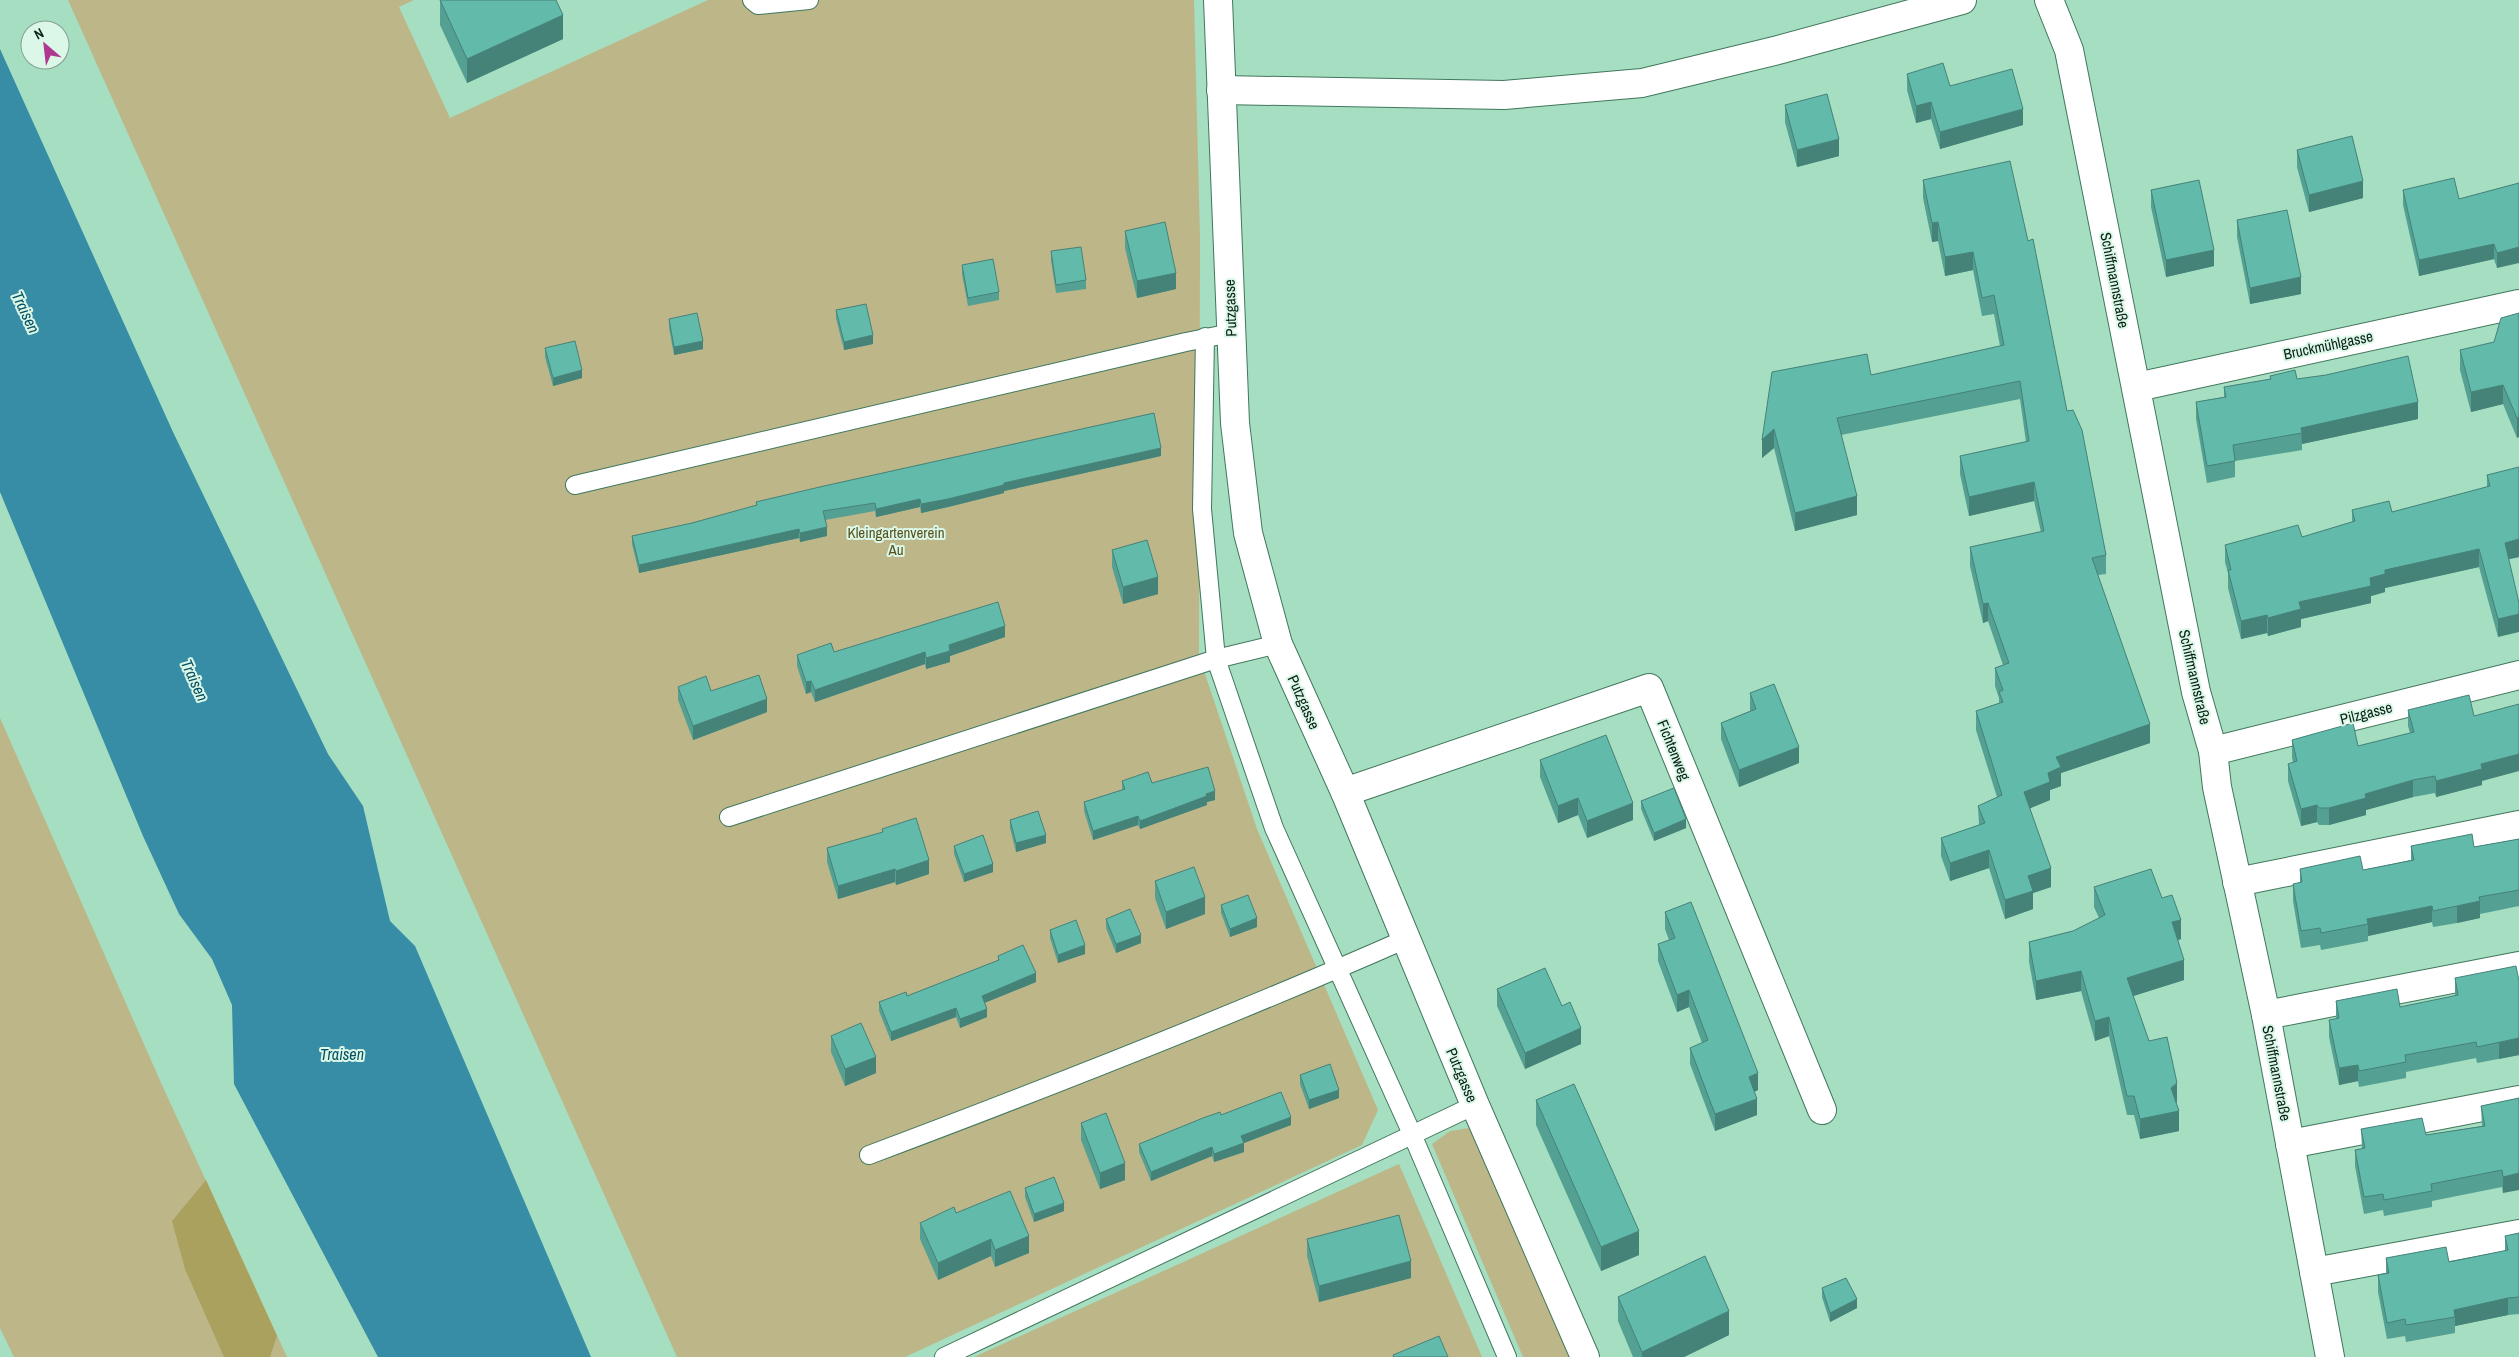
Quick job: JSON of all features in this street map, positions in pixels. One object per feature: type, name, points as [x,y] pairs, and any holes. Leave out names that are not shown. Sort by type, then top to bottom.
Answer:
[{"type":"street","name":"Putzgasse","points":[[1218,0],[1221,90],[1218,335],[1236,423],[1248,533],[1278,644],[1345,792],[1475,1105],[1585,1357]]},
{"type":"street","points":[[1221,90],[1504,94],[1642,83],[1787,47],[1962,0]]},
{"type":"street","name":"Schiffmannstraße","points":[[2049,0],[2069,50],[2196,692],[2212,751],[2217,787],[2266,1015],[2330,1357]]},
{"type":"street","name":"Bruckmühlgasse","points":[[2137,387],[2519,304]]},
{"type":"street","name":"Pilzgasse","points":[[2212,751],[2519,675]]},
{"type":"street","name":"Fichtenweg","points":[[1345,792],[1649,688],[1822,1110]]},
{"type":"street","points":[[2237,882],[2519,825]]},
{"type":"street","points":[[2266,1015],[2519,966]]},
{"type":"street","points":[[2290,1144],[2519,1100]]},
{"type":"street","points":[[2314,1272],[2519,1234]]},
{"type":"lane","points":[[752,0],[758,4],[810,0]]},
{"type":"lane","points":[[575,486],[1218,335],[1202,509],[1216,659],[1274,828],[1412,1134],[1507,1357]]},
{"type":"lane","points":[[728,817],[1216,659],[1278,644]]},
{"type":"lane","points":[[869,1155],[1106,1066],[1406,939]]},
{"type":"lane","points":[[944,1357],[1475,1105]]},
{"type":"green space","name":"Kleingartenverein Au","points":[[68,0],[414,0],[399,7],[450,118],[708,0],[1194,0],[1200,238],[1199,656],[1257,829],[1378,1110],[1362,1145],[905,1357],[677,1357]]},
{"type":"green space","points":[[0,718],[162,1085],[287,1357],[14,1357],[0,1328]]},
{"type":"green space","points":[[1469,1128],[1571,1357],[1523,1357],[1432,1144],[1450,1131]]},
{"type":"green space","points":[[1399,1164],[1482,1357],[974,1357]]},
{"type":"shaded area","points":[[206,1180],[277,1336],[270,1357],[224,1357],[185,1269],[172,1221]]},
{"type":"water","name":"Traisen","points":[[0,49],[173,432],[328,754],[363,806],[390,921],[415,946],[591,1357],[378,1357],[234,1084],[232,1005],[212,959],[179,914],[143,836],[0,492]]},
{"type":"building","points":[[440,0],[556,0],[563,15],[467,59]]},
{"type":"building","points":[[1943,63],[1950,86],[2012,69],[2023,109],[1940,132],[1931,102],[1916,106],[1907,74]]},
{"type":"building","points":[[1827,94],[1839,139],[1797,150],[1785,105]]},
{"type":"building","points":[[2352,136],[2363,181],[2309,195],[2297,150]]},
{"type":"building","points":[[2010,161],[2028,241],[2033,239],[2067,411],[2073,410],[2082,430],[2106,555],[2092,558],[2150,724],[2056,757],[2061,767],[2048,773],[2050,782],[2024,792],[2051,868],[2028,876],[2033,891],[2005,900],[1989,850],[1950,863],[1941,838],[1985,823],[1978,806],[2002,795],[1976,711],[2003,702],[1999,692],[2003,690],[1995,668],[2009,663],[1988,603],[1983,604],[1970,547],[2044,531],[2034,482],[1969,497],[1960,456],[2029,441],[2020,381],[1837,418],[1857,496],[1795,513],[1774,429],[1762,440],[1772,372],[1867,354],[1871,375],[2004,345],[1994,295],[1982,298],[1973,252],[1945,257],[1938,222],[1932,223],[1923,180]]},
{"type":"building","points":[[2454,178],[2459,199],[2519,183],[2519,247],[2497,253],[2494,244],[2419,260],[2403,190]]},
{"type":"building","points":[[2199,180],[2214,250],[2166,260],[2151,190]]},
{"type":"building","points":[[2287,210],[2301,277],[2250,288],[2237,220]]},
{"type":"building","points":[[1165,222],[1176,273],[1137,281],[1125,231]]},
{"type":"building","points":[[1081,247],[1086,280],[1056,285],[1051,251]]},
{"type":"building","points":[[993,259],[999,292],[968,298],[962,265]]},
{"type":"building","points":[[866,304],[873,335],[844,342],[836,310]]},
{"type":"building","points":[[697,313],[703,341],[674,347],[669,319]]},
{"type":"building","points":[[2519,313],[2519,417],[2517,418],[2503,385],[2471,392],[2460,350],[2494,342],[2501,318]]},
{"type":"building","points":[[575,341],[582,370],[553,378],[545,348]]},
{"type":"building","points":[[2408,356],[2418,402],[2301,428],[2302,433],[2233,445],[2235,461],[2207,466],[2196,402],[2226,397],[2224,387],[2271,379],[2270,376],[2295,370],[2297,379],[2326,375]]},
{"type":"building","points":[[1154,413],[1161,448],[1004,483],[1004,485],[948,499],[921,504],[920,499],[876,509],[875,503],[823,511],[827,527],[800,533],[799,529],[639,565],[632,536],[692,523],[757,505],[756,502]]},
{"type":"building","points":[[2519,467],[2519,539],[2505,543],[2519,603],[2519,614],[2498,619],[2479,549],[2385,570],[2385,574],[2370,578],[2371,586],[2299,602],[2301,609],[2268,618],[2267,615],[2241,621],[2228,570],[2231,570],[2225,545],[2298,525],[2302,537],[2355,521],[2352,510],[2389,501],[2392,512],[2490,486],[2487,475]]},
{"type":"building","points":[[1147,540],[1158,577],[1123,587],[1112,550]]},
{"type":"building","points":[[998,602],[1005,626],[949,645],[950,651],[926,658],[925,652],[815,690],[811,681],[806,682],[797,655],[831,643],[834,652]]},
{"type":"building","points":[[759,675],[767,699],[693,726],[678,687],[706,676],[711,691]]},
{"type":"building","points":[[1774,684],[1799,747],[1739,770],[1721,723],[1756,709],[1750,693]]},
{"type":"building","points":[[2469,695],[2474,716],[2519,704],[2519,754],[2481,764],[2482,769],[2436,781],[2435,776],[2413,780],[2365,794],[2366,798],[2329,808],[2319,808],[2317,805],[2301,809],[2288,764],[2297,761],[2292,740],[2353,723],[2358,746],[2414,732],[2408,710]]},
{"type":"building","points":[[1606,735],[1633,803],[1587,821],[1578,798],[1558,806],[1540,760]]},
{"type":"building","points":[[1208,767],[1215,791],[1206,794],[1207,796],[1140,821],[1138,816],[1093,831],[1084,802],[1125,789],[1122,781],[1148,772],[1152,783]]},
{"type":"building","points":[[1674,788],[1686,819],[1654,833],[1641,801]]},
{"type":"building","points":[[1038,811],[1046,835],[1016,843],[1010,820]]},
{"type":"building","points":[[916,818],[929,860],[896,871],[895,869],[838,886],[827,848],[883,832],[882,829]]},
{"type":"building","points":[[2472,834],[2474,847],[2519,839],[2519,890],[2479,897],[2480,901],[2433,911],[2432,906],[2367,919],[2368,924],[2321,933],[2320,928],[2301,931],[2293,884],[2302,882],[2300,869],[2360,856],[2363,870],[2414,860],[2411,846]]},
{"type":"building","points":[[983,835],[993,864],[964,874],[954,846]]},
{"type":"building","points":[[1194,867],[1205,897],[1166,912],[1155,881]]},
{"type":"building","points":[[2151,869],[2162,898],[2172,895],[2181,920],[2172,922],[2184,960],[2127,978],[2149,1041],[2167,1037],[2177,1083],[2171,1088],[2179,1111],[2140,1119],[2134,1096],[2127,1096],[2109,1017],[2095,1021],[2081,971],[2036,981],[2029,942],[2073,931],[2105,915],[2094,887]]},
{"type":"building","points":[[1248,895],[1257,918],[1230,929],[1221,905]]},
{"type":"building","points":[[1691,902],[1758,1073],[1749,1077],[1757,1099],[1715,1114],[1690,1048],[1708,1040],[1689,990],[1677,995],[1658,944],[1675,938],[1665,912]]},
{"type":"building","points":[[1130,909],[1141,935],[1116,944],[1106,919]]},
{"type":"building","points":[[1076,920],[1085,945],[1058,955],[1050,930]]},
{"type":"building","points":[[1023,945],[1036,973],[982,996],[987,1009],[960,1019],[956,1008],[891,1032],[879,1002],[906,992],[907,996],[999,960],[998,956]]},
{"type":"building","points":[[2516,966],[2519,981],[2519,1038],[2477,1047],[2476,1042],[2405,1055],[2406,1062],[2359,1071],[2358,1065],[2339,1068],[2329,1020],[2339,1018],[2336,1001],[2397,989],[2400,1007],[2458,995],[2455,978]]},
{"type":"building","points":[[1545,968],[1562,1006],[1570,1002],[1581,1028],[1525,1053],[1497,989]]},
{"type":"building","points":[[861,1023],[876,1057],[845,1069],[831,1036]]},
{"type":"building","points":[[1330,1064],[1339,1090],[1309,1100],[1300,1075]]},
{"type":"building","points":[[1574,1084],[1639,1231],[1601,1247],[1536,1100]]},
{"type":"building","points":[[1281,1092],[1291,1117],[1241,1136],[1244,1143],[1214,1154],[1212,1147],[1151,1172],[1139,1144],[1203,1118],[1220,1112],[1221,1115]]},
{"type":"building","points":[[2519,1098],[2519,1173],[2503,1177],[2502,1170],[2431,1184],[2432,1191],[2384,1200],[2383,1194],[2364,1197],[2355,1150],[2365,1148],[2361,1129],[2422,1118],[2426,1135],[2485,1126],[2481,1106]]},
{"type":"building","points":[[1106,1113],[1125,1163],[1100,1173],[1081,1123]]},
{"type":"building","points":[[1054,1177],[1064,1203],[1034,1214],[1025,1188]]},
{"type":"building","points":[[1010,1191],[1029,1236],[995,1250],[991,1239],[938,1263],[920,1223],[954,1207],[956,1213]]},
{"type":"building","points":[[1399,1215],[1411,1261],[1319,1286],[1307,1239]]},
{"type":"building","points":[[2519,1233],[2519,1297],[2454,1310],[2455,1317],[2406,1325],[2405,1319],[2387,1323],[2378,1275],[2389,1273],[2386,1258],[2446,1247],[2449,1262],[2508,1250],[2505,1236]]},
{"type":"building","points":[[1705,1256],[1729,1311],[1642,1352],[1618,1297]]},
{"type":"building","points":[[1846,1278],[1857,1299],[1830,1313],[1822,1288]]},
{"type":"building","points":[[1439,1336],[1448,1357],[1394,1357],[1393,1355]]}]
